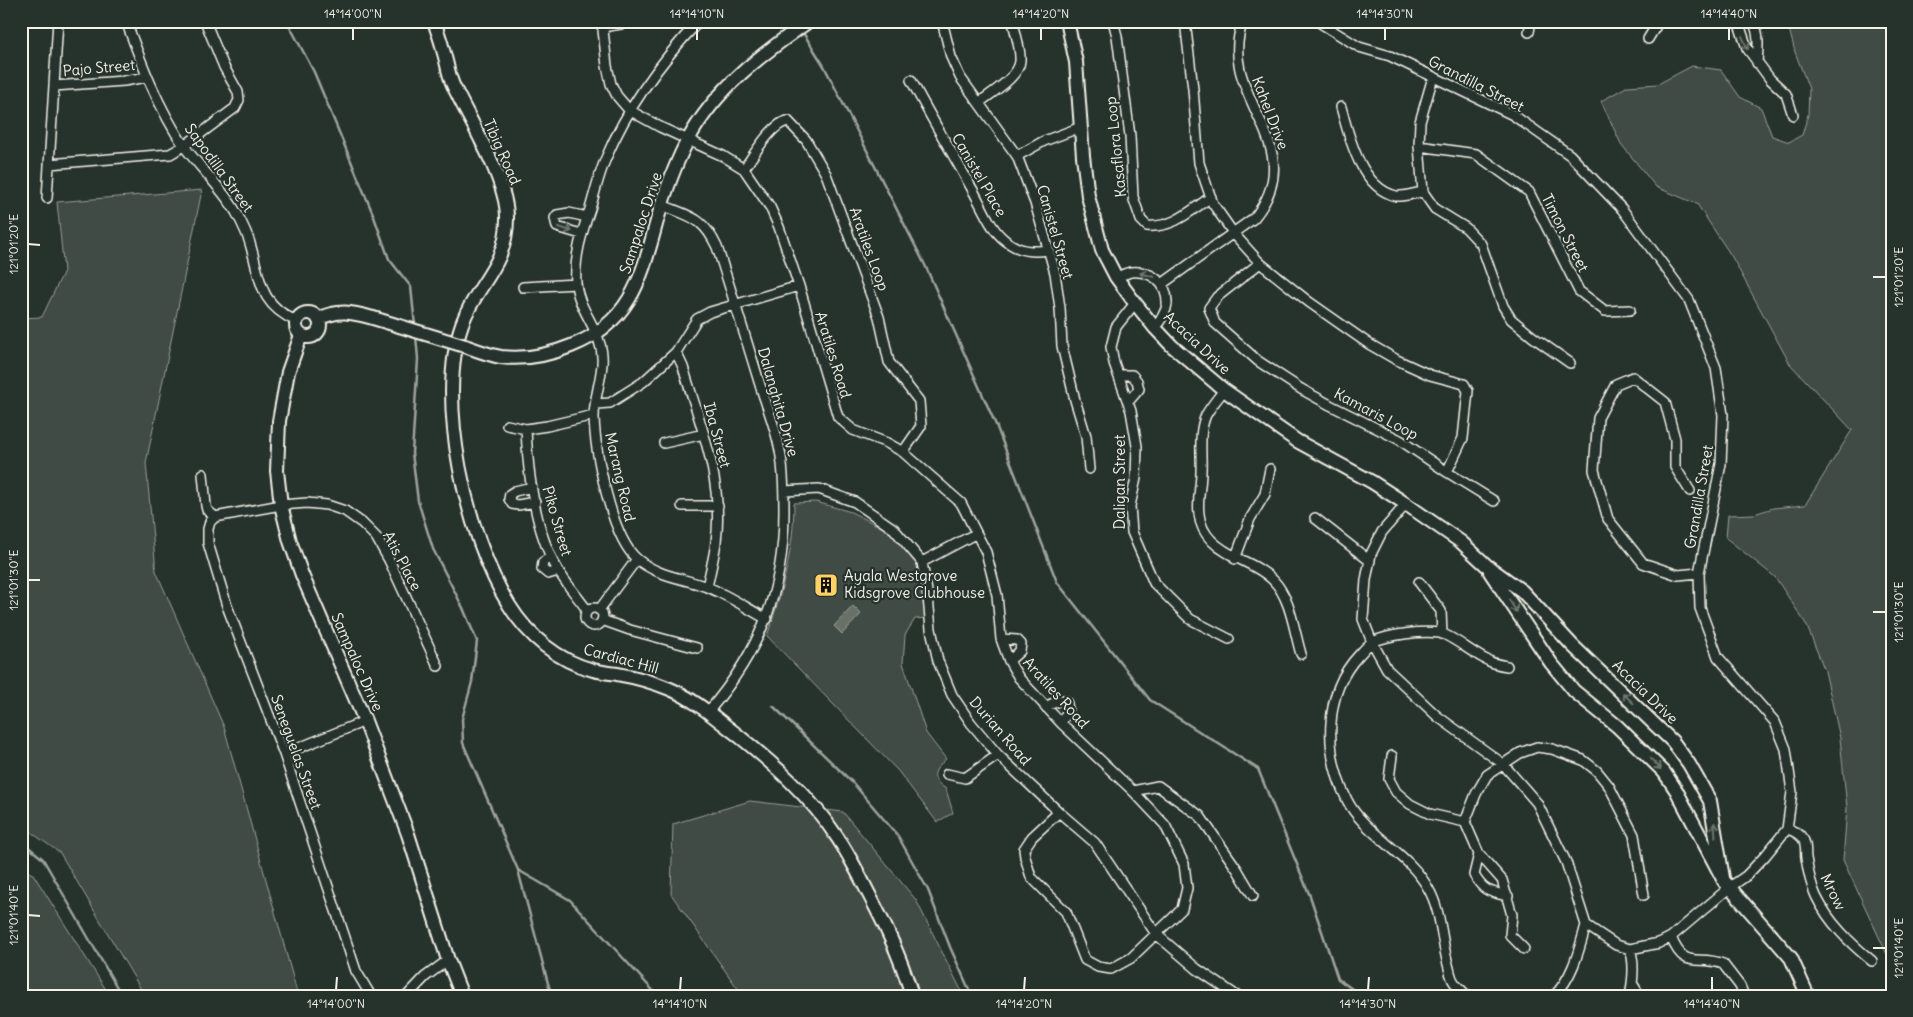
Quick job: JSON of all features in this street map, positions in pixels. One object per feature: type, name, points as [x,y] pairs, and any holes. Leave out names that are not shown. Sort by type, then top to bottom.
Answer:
[{"type":"street","points":[[47,198],[58,21]]},
{"type":"street","name":"Sapodilla Street","points":[[126,21],[147,78],[164,113],[184,146],[234,209],[245,228],[259,280],[266,295],[284,316],[296,321]]},
{"type":"street","points":[[49,164],[170,154],[184,146],[235,108],[239,100],[238,92],[224,67],[205,21]]},
{"type":"street","name":"Tibig Road","points":[[434,21],[452,82],[496,173],[504,192],[507,207],[506,235],[502,251],[497,264],[477,293],[464,318],[454,356],[453,380]]},
{"type":"street","points":[[602,24],[621,24],[625,21]]},
{"type":"street","name":"Marang Road","points":[[699,21],[659,67],[629,110],[606,159],[581,234],[576,266],[576,284],[579,298],[602,346],[602,364],[594,415],[598,450],[616,526],[625,545],[637,559],[655,570],[678,580],[707,587],[767,619]]},
{"type":"street","name":"Sampaloc Drive","points":[[318,319],[338,312],[358,313],[500,357],[526,358],[554,352],[580,343],[597,334],[620,312],[637,286],[647,259],[662,205],[688,140],[711,106],[748,66],[808,21]]},
{"type":"street","name":"Canistel Street","points":[[942,21],[960,77],[1017,156],[1035,203],[1049,250],[1060,308],[1065,364],[1086,436],[1089,469]]},
{"type":"street","points":[[979,103],[1015,74],[1019,68],[1020,51],[1013,21]]},
{"type":"street","name":"Acacia Drive","points":[[1067,21],[1076,62],[1088,196],[1102,250],[1116,277],[1135,303],[1172,346],[1224,390],[1297,441],[1372,482],[1406,504],[1461,542],[1486,565],[1522,591],[1572,645],[1673,742],[1689,764],[1710,801],[1726,883]]},
{"type":"street","name":"Kasaflora Loop","points":[[1113,21],[1130,136],[1133,197],[1141,220],[1147,226],[1160,227],[1172,223],[1211,197]]},
{"type":"street","points":[[1185,21],[1194,89],[1198,163],[1213,204],[1234,234],[1260,263],[1309,302],[1369,344],[1397,360],[1430,374],[1464,384],[1468,391],[1463,438],[1447,472],[1494,501]]},
{"type":"street","name":"Kahel Drive","points":[[1162,284],[1254,218],[1263,207],[1270,192],[1274,176],[1274,160],[1271,146],[1252,106],[1239,67],[1237,44],[1243,21]]},
{"type":"street","name":"Grandilla Street","points":[[1317,21],[1359,47],[1390,56],[1513,115],[1570,155],[1622,209],[1689,300],[1716,368],[1724,415],[1721,464],[1699,573],[1700,608],[1718,657],[1775,722],[1786,749],[1792,792],[1787,829]]},
{"type":"street","points":[[1529,32],[1531,21]]},
{"type":"street","points":[[1648,39],[1659,21]]},
{"type":"street","points":[[1738,21],[1747,48],[1770,79],[1786,94],[1793,114]]},
{"type":"street","points":[[1753,21],[1756,27],[1759,46],[1757,63]]},
{"type":"street","name":"Aratiles Road","points":[[602,24],[607,66],[612,84],[617,96],[629,110],[723,156],[744,169],[770,207],[779,227],[838,417],[853,430],[887,443],[903,452],[961,503],[975,534],[986,552],[997,595],[1000,639],[1009,661],[1019,678],[1061,723],[1134,790],[1164,824],[1184,864],[1187,888],[1182,909],[1131,958],[1111,969],[1098,967],[1085,960],[1066,912],[1031,876],[1024,849],[1032,837],[1058,812]]},
{"type":"street","points":[[1433,77],[1420,122],[1419,146],[1423,192],[1435,209],[1466,228],[1481,244],[1503,306],[1511,319],[1570,363]]},
{"type":"street","name":"Pajo Street","points":[[54,86],[147,78]]},
{"type":"street","name":"Canistel Place","points":[[911,80],[934,126],[957,162],[996,232],[1019,249],[1033,252],[1049,250]]},
{"type":"street","points":[[1341,107],[1360,164],[1376,185],[1397,196],[1423,192]]},
{"type":"street","name":"Aratiles Loop","points":[[744,169],[781,121],[788,120],[793,124],[814,152],[826,174],[864,274],[879,317],[889,362],[919,402],[921,426],[903,452]]},
{"type":"street","points":[[1017,156],[1044,141],[1081,126]]},
{"type":"street","name":"Timon Street","points":[[1419,146],[1476,154],[1528,192],[1579,291],[1605,310],[1630,310]]},
{"type":"street","name":"Dalanghita Drive","points":[[662,205],[698,219],[710,231],[735,304],[780,451],[784,491],[782,555],[775,594],[767,619],[754,647],[708,712]]},
{"type":"street","points":[[581,234],[558,227],[555,218],[561,214],[587,217]]},
{"type":"street","name":"Kamaris Loop","points":[[1260,263],[1217,297],[1209,308],[1215,323],[1258,361],[1301,389],[1400,440],[1447,472]]},
{"type":"street","points":[[1116,277],[1131,272],[1144,273],[1154,276],[1162,284],[1167,305],[1163,316],[1155,328]]},
{"type":"street","points":[[523,287],[576,284]]},
{"type":"street","points":[[596,404],[610,403],[625,395],[649,377],[676,352],[697,319],[710,312],[798,286]]},
{"type":"street","name":"Daligan Street","points":[[1135,303],[1116,327],[1111,346],[1118,375],[1128,402],[1137,446],[1136,478],[1130,506],[1132,532],[1142,559],[1154,583],[1190,619],[1230,639]]},
{"type":"street","points":[[308,313],[318,319],[319,327],[316,333],[309,336],[302,335],[296,329],[296,321],[301,315],[308,313]]},
{"type":"street","name":"Sampaloc Drive","points":[[302,335],[288,372],[279,421],[278,471],[281,505],[302,575],[365,721],[408,834],[448,960],[462,996]]},
{"type":"street","name":"Iba Street","points":[[676,352],[683,367],[713,466],[718,506],[716,542],[707,587]]},
{"type":"street","points":[[1118,375],[1132,376],[1137,381],[1139,389],[1128,402]]},
{"type":"street","points":[[1690,491],[1675,467],[1675,439],[1665,402],[1633,378],[1616,384],[1598,418],[1594,470],[1608,519],[1643,563],[1678,574],[1699,573]]},
{"type":"street","name":"Cardiac Hill","points":[[453,380],[454,430],[470,508],[482,546],[497,582],[508,604],[523,625],[556,654],[575,664],[594,671],[644,680],[692,700],[757,751],[792,782],[836,835],[850,858],[897,952],[912,996]]},
{"type":"street","points":[[1224,390],[1206,415],[1203,426],[1198,496],[1199,515],[1208,537],[1235,559],[1251,563],[1273,579],[1284,596],[1301,654]]},
{"type":"street","points":[[507,425],[526,429],[594,415]]},
{"type":"street","name":"Piko Street","points":[[526,429],[532,487],[551,557],[558,571],[587,610]]},
{"type":"street","points":[[664,443],[704,434]]},
{"type":"street","points":[[1235,559],[1250,519],[1265,494],[1270,469]]},
{"type":"street","points":[[203,474],[207,510],[215,517]]},
{"type":"street","points":[[532,487],[515,491],[510,494],[509,499],[512,504],[518,505],[535,502]]},
{"type":"street","points":[[784,491],[819,489],[855,502],[894,529],[922,562],[975,534]]},
{"type":"street","name":"Atis Place","points":[[215,517],[281,505],[307,503],[327,505],[345,511],[362,523],[376,537],[389,560],[438,666]]},
{"type":"street","points":[[1406,504],[1382,532],[1370,561],[1366,580],[1363,619],[1372,642],[1387,669],[1437,716],[1503,764],[1537,803],[1566,862],[1586,926],[1576,959],[1562,988],[1554,996]]},
{"type":"street","points":[[682,506],[718,506]]},
{"type":"street","name":"Seneguelas Street","points":[[215,517],[210,522],[208,529],[208,544],[227,606],[284,754],[356,971],[371,996]]},
{"type":"street","points":[[1315,518],[1370,561]]},
{"type":"street","points":[[551,557],[543,562],[542,569],[548,574],[558,571]]},
{"type":"street","points":[[599,610],[637,559]]},
{"type":"street","name":"Durian Road","points":[[922,562],[931,629],[938,661],[952,695],[971,723],[998,755],[1058,812],[1095,843],[1156,934],[1197,969],[1237,996]]},
{"type":"street","name":"Acacia Drive","points":[[1486,565],[1551,663],[1574,692],[1617,726],[1664,772],[1676,790],[1726,883],[1791,958],[1808,996]]},
{"type":"street","points":[[1419,582],[1441,611],[1442,634]]},
{"type":"street","points":[[594,608],[599,610],[602,614],[602,620],[598,625],[588,624],[585,619],[587,610],[594,608]]},
{"type":"street","points":[[602,620],[698,648]]},
{"type":"street","points":[[1467,996],[1453,981],[1444,952],[1439,916],[1428,888],[1407,860],[1360,819],[1347,800],[1335,765],[1330,734],[1332,705],[1342,677],[1351,664],[1372,642],[1395,635],[1425,632],[1442,634],[1488,661],[1507,666]]},
{"type":"street","points":[[1000,639],[1017,640],[1021,644],[1020,651],[1009,661]]},
{"type":"street","points":[[1045,707],[1060,700],[1066,701],[1069,707],[1068,713],[1061,723]]},
{"type":"street","points":[[284,754],[365,721]]},
{"type":"street","points":[[1524,949],[1510,935],[1512,915],[1502,880],[1479,854],[1466,822],[1476,794],[1487,775],[1520,753],[1537,747],[1552,749],[1583,760],[1597,771],[1609,786],[1634,835],[1644,895]]},
{"type":"street","points":[[947,774],[965,778],[998,755]]},
{"type":"street","points":[[1392,756],[1389,779],[1396,792],[1410,804],[1430,814],[1466,822]]},
{"type":"street","points":[[1134,790],[1158,786],[1200,816],[1237,869],[1253,896]]},
{"type":"street","points":[[1586,926],[1616,946],[1630,949],[1659,943],[1671,937],[1726,883],[1746,876],[1787,829]]},
{"type":"street","name":"Mrow","points":[[1787,829],[1794,831],[1806,845],[1810,876],[1816,896],[1827,915],[1844,937],[1872,961]]},
{"type":"street","points":[[1479,854],[1474,875],[1481,886],[1490,892],[1508,896]]},
{"type":"street","points":[[1671,937],[1677,951],[1686,959],[1723,964],[1740,986],[1744,996]]},
{"type":"street","points":[[1630,949],[1632,956],[1630,996]]},
{"type":"street","points":[[407,996],[425,977],[448,960]]},
{"type":"street","points":[[1632,983],[1640,996]]},
{"type":"shaded area","points":[[1787,21],[1892,21],[1892,965],[1843,860],[1847,808],[1840,738],[1825,671],[1806,624],[1775,577],[1726,538],[1728,515],[1754,514],[1773,508],[1805,505],[1852,430],[1790,364],[1732,257],[1697,204],[1656,187],[1621,144],[1601,101],[1628,86],[1658,84],[1692,66],[1721,70],[1740,97],[1761,108],[1772,136],[1789,142],[1802,135],[1808,115],[1809,89],[1795,52]]},
{"type":"shaded area","points":[[202,190],[146,463],[156,571],[224,727],[298,996],[145,996],[60,853],[21,825],[21,315],[22,318],[42,317],[64,271],[57,202]]},
{"type":"shaded area","points":[[816,502],[851,512],[889,531],[917,564],[927,618],[915,619],[905,635],[903,663],[926,733],[946,759],[938,767],[935,778],[946,789],[953,813],[937,822],[898,771],[767,636],[778,604],[786,571],[792,537],[794,503]]},
{"type":"shaded area","points":[[853,606],[861,614],[842,634],[834,626]]},
{"type":"shaded area","points":[[750,801],[843,812],[916,900],[964,996],[743,996],[671,894],[673,824]]},
{"type":"shaded area","points":[[21,869],[33,874],[110,996],[21,996]]},
{"type":"waterway","points":[[287,21],[314,72],[373,214],[389,259],[411,287],[415,326]]},
{"type":"waterway","points":[[802,31],[824,66],[925,265],[996,425],[1057,582],[1150,700],[1258,769],[1310,896],[1338,979],[1362,996]]},
{"type":"waterway","points":[[416,336],[418,359],[412,453],[418,501],[433,549],[463,608],[477,641],[472,682],[462,719],[463,743],[518,870],[549,987],[554,996]]},
{"type":"waterway","points":[[773,706],[853,783],[898,836],[928,890],[950,947],[972,996]]},
{"type":"waterway","points":[[21,841],[43,859],[122,996]]},
{"type":"waterway","points":[[518,870],[570,900],[658,996]]},
{"type":"place","name":"Ayala Westgrove Kidsgrove Clubhouse","points":[[826,585]]}]
